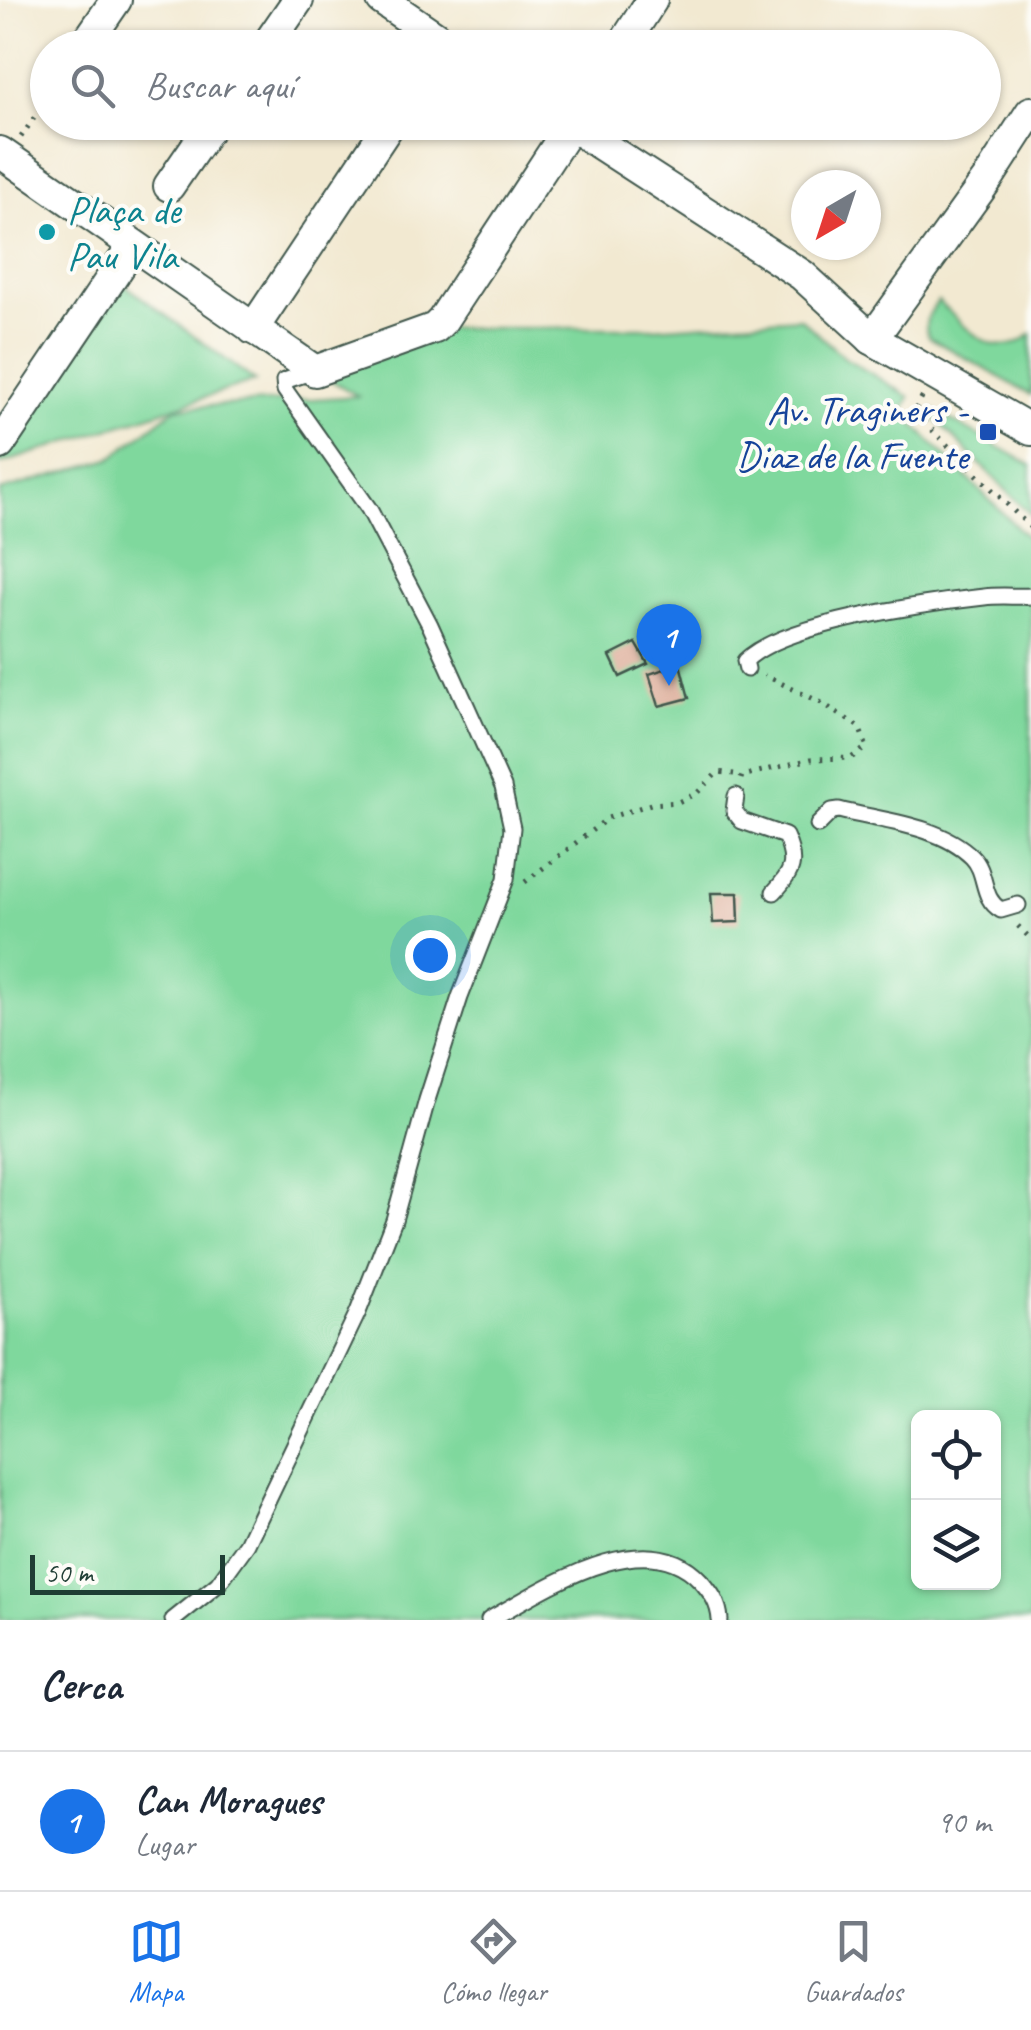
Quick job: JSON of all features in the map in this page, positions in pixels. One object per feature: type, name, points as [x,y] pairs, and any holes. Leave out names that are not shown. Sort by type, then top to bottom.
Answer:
[{"type":"street","points":[[95,30],[116,0]]},
{"type":"street","points":[[277,30],[298,0]]},
{"type":"street","points":[[382,0],[424,30]]},
{"type":"street","points":[[633,30],[652,0]]},
{"type":"street","points":[[872,339],[1031,112]]},
{"type":"street","points":[[169,186],[201,140]]},
{"type":"street","points":[[253,328],[379,140]]},
{"type":"street","points":[[6,155],[315,371],[435,328],[559,140]]},
{"type":"street","points":[[595,140],[802,275],[872,339],[1031,430]]},
{"type":"street","points":[[0,444],[133,246]]},
{"type":"lane","points":[[173,1620],[218,1584],[248,1544],[350,1330],[394,1220],[444,1049],[500,896],[512,845],[503,787],[430,626],[378,526],[285,390],[284,381],[315,371]]},
{"type":"lane","points":[[747,669],[745,661],[756,649],[827,625],[988,596],[1031,596]]},
{"type":"lane","points":[[736,796],[734,811],[742,822],[785,836],[795,857],[791,874],[774,892]]},
{"type":"lane","points":[[818,825],[832,811],[839,810],[932,833],[974,859],[992,905],[1001,910],[1018,904]]},
{"type":"lane","points":[[489,1620],[606,1563],[653,1555],[675,1561],[694,1574],[718,1605],[720,1620]]},
{"type":"path","points":[[6,155],[30,122]]},
{"type":"path","points":[[934,376],[914,412],[1031,528]]},
{"type":"path","points":[[500,896],[537,876],[608,818],[651,804],[678,802],[697,792],[718,772],[742,776],[811,759],[851,758],[867,747],[859,727],[822,703],[747,669]]},
{"type":"path","points":[[736,796],[742,776]]},
{"type":"green space","points":[[122,283],[255,381],[0,464],[0,459]]},
{"type":"green space","points":[[938,301],[970,331],[993,344],[1018,343],[1031,334],[1031,395],[929,337],[926,323]]},
{"type":"green space","points":[[800,318],[845,358],[910,397],[902,413],[1031,541],[1031,1620],[0,1620],[0,491],[110,459],[176,408],[358,396],[315,371],[435,328],[651,328]]},
{"type":"green space","points":[[933,410],[1031,465],[1031,515],[934,418]]},
{"type":"building","points":[[636,643],[648,664],[620,677],[610,656]]},
{"type":"building","points":[[680,664],[689,698],[659,706],[649,674]]},
{"type":"building","points":[[711,893],[738,893],[739,922],[713,923]]},
{"type":"place","name":"Plaça de Pau Vila","points":[[47,232]]},
{"type":"place","name":"Av. Traginers - Diaz de la Fuente","points":[[988,432]]},
{"type":"place","name":"Can Moragues","points":[[669,686]]}]
